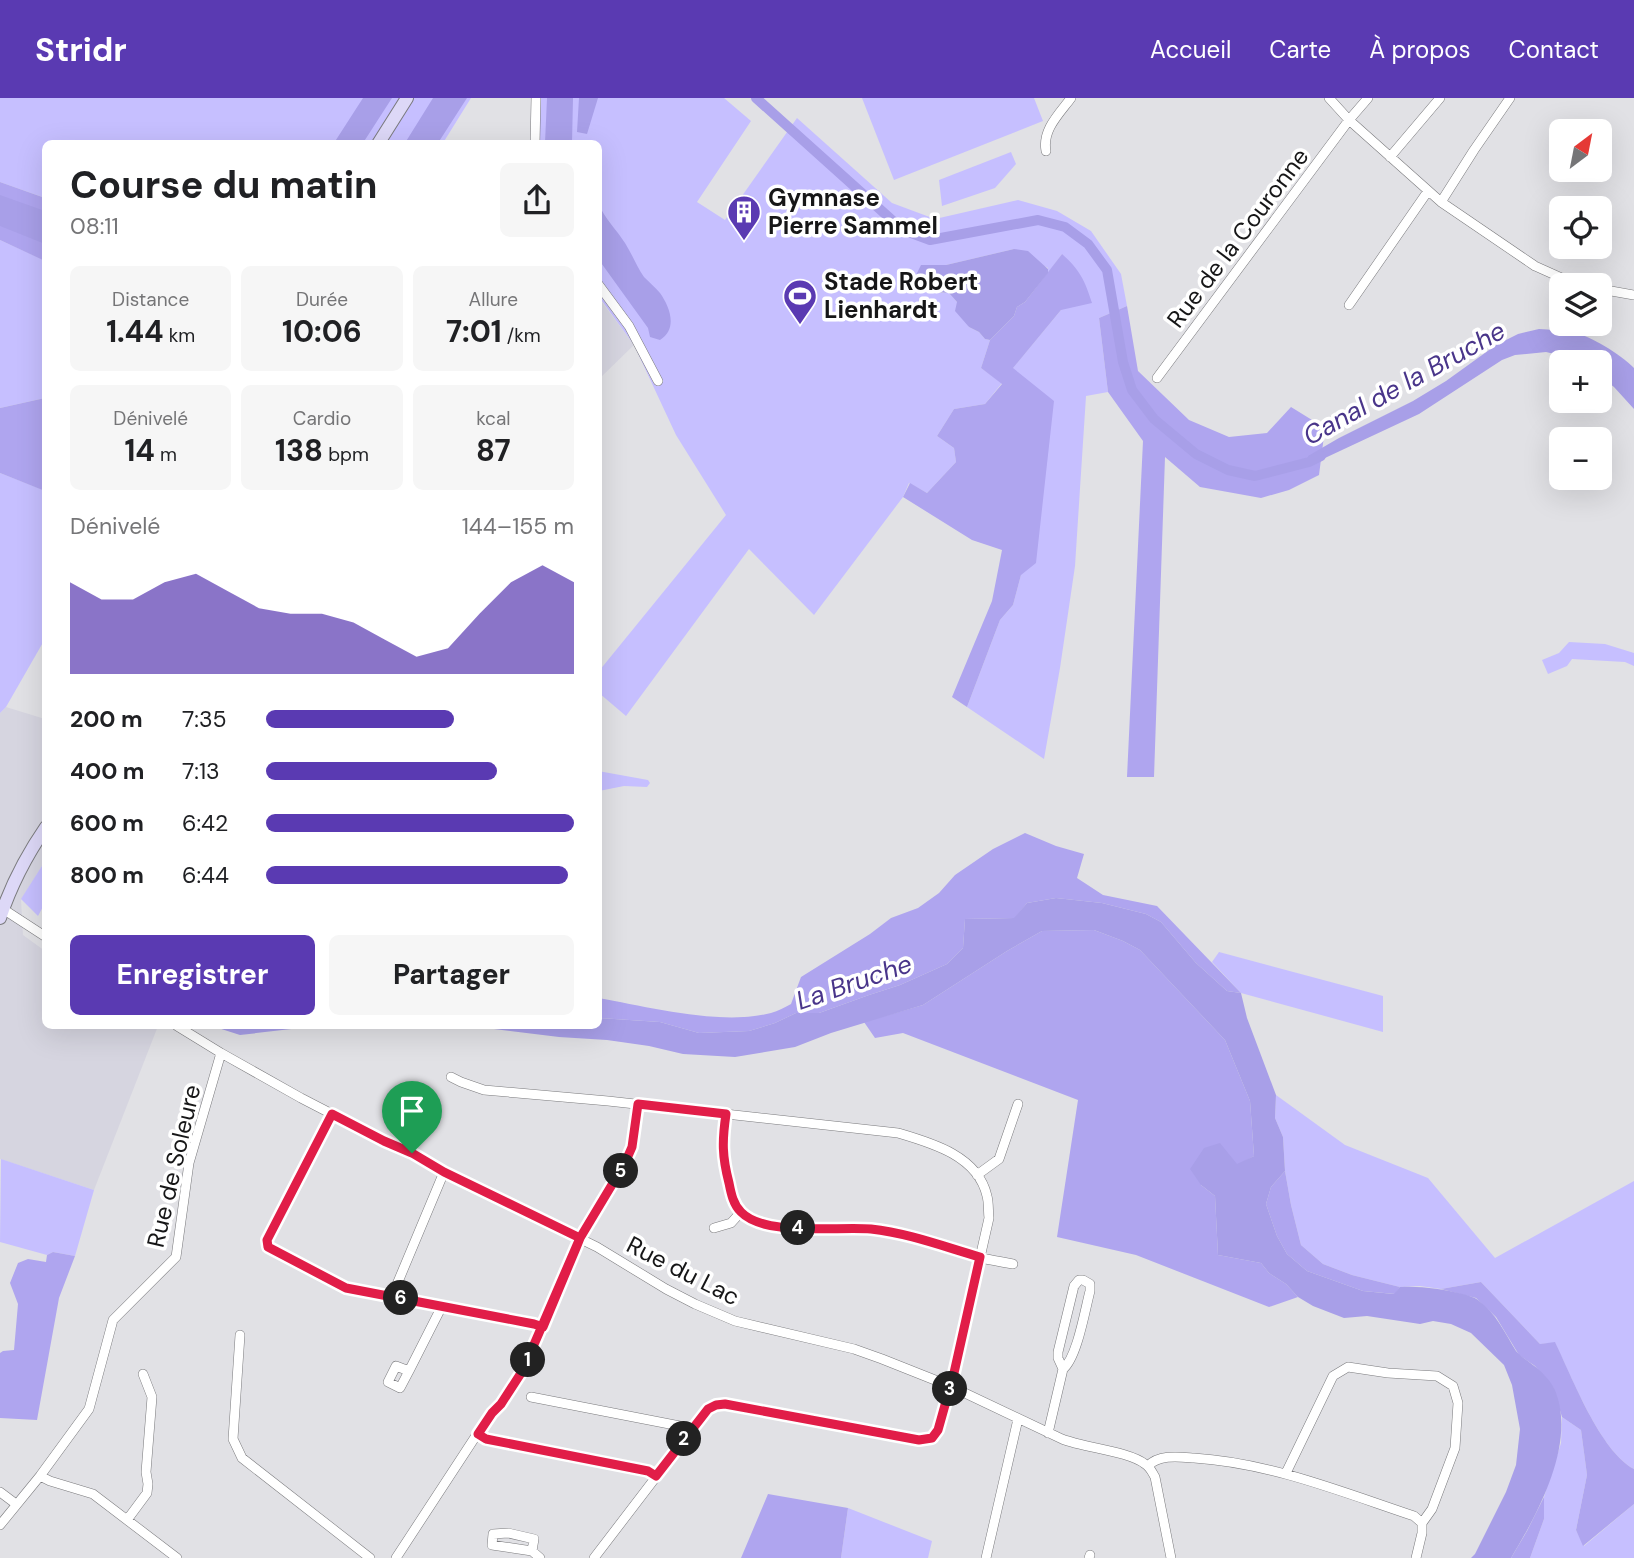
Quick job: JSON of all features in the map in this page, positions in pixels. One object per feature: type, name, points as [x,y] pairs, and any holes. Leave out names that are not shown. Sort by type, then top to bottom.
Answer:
[{"type":"main road","points":[[381,140],[407,98]]},
{"type":"main road","points":[[1,914],[24,862],[42,833]]},
{"type":"street","points":[[535,140],[536,98]]},
{"type":"street","points":[[1045,151],[1045,136],[1071,98]]},
{"type":"street","points":[[1329,98],[1349,120],[1441,202],[1535,266],[1550,273]]},
{"type":"street","name":"Rue de la Couronne","points":[[1157,378],[1368,98]]},
{"type":"street","points":[[1390,157],[1440,98]]},
{"type":"street","points":[[1441,202],[1510,98]]},
{"type":"street","points":[[1349,306],[1428,191]]},
{"type":"street","points":[[602,289],[629,326],[658,381]]},
{"type":"street","points":[[1612,291],[1634,295]]},
{"type":"street","points":[[1,914],[42,934]]},
{"type":"street","name":"Rue du Lac","points":[[182,1029],[332,1114],[580,1238],[709,1311],[753,1325],[854,1349],[950,1387],[1048,1433],[1077,1444],[1126,1455],[1148,1466]]},
{"type":"street","name":"Rue de Soleure","points":[[0,1525],[89,1409],[113,1320],[176,1257],[189,1163],[221,1053]]},
{"type":"street","points":[[451,1077],[484,1090],[898,1133],[925,1141],[960,1158],[978,1175],[987,1195],[989,1218],[950,1387],[938,1430],[932,1438],[926,1440],[890,1435],[725,1404],[716,1405],[708,1409],[690,1431],[594,1558]]},
{"type":"street","points":[[397,1558],[523,1370],[580,1238],[632,1147],[638,1104]]},
{"type":"street","points":[[978,1175],[999,1159],[1018,1104]]},
{"type":"street","points":[[332,1114],[267,1240],[268,1247],[346,1288],[543,1327]]},
{"type":"street","points":[[726,1114],[722,1141],[733,1199],[741,1212],[753,1220],[771,1226],[871,1229],[1013,1264]]},
{"type":"street","points":[[394,1297],[444,1172]]},
{"type":"street","points":[[714,1228],[731,1223],[741,1212]]},
{"type":"street","points":[[1048,1433],[1063,1369],[1069,1364],[1074,1352],[1090,1291],[1090,1284],[1083,1280],[1079,1280],[1074,1286],[1058,1352],[1063,1369]]},
{"type":"street","points":[[409,1371],[442,1306]]},
{"type":"street","points":[[240,1335],[233,1440],[242,1458],[370,1558]]},
{"type":"street","points":[[1286,1473],[1334,1376],[1348,1367],[1437,1376],[1453,1386],[1458,1403],[1455,1448],[1432,1509],[1422,1523],[1416,1558]]},
{"type":"street","points":[[127,1520],[147,1493],[148,1484],[146,1472],[152,1396],[143,1374]]},
{"type":"street","points":[[531,1397],[685,1427],[690,1431]]},
{"type":"street","points":[[986,1558],[1018,1419]]},
{"type":"street","points":[[478,1434],[486,1439],[648,1471],[656,1476]]},
{"type":"street","points":[[1171,1558],[1155,1478],[1148,1466],[1163,1458],[1242,1463],[1286,1473],[1414,1516],[1422,1523]]},
{"type":"street","points":[[40,1476],[93,1494],[177,1558]]},
{"type":"street","points":[[0,1492],[16,1504]]},
{"type":"shaded area","points":[[0,98],[471,98],[445,140],[42,140],[42,197],[0,182]]},
{"type":"shaded area","points":[[363,98],[392,98],[365,140],[336,140]]},
{"type":"shaded area","points":[[433,98],[467,98],[440,140],[407,140]]},
{"type":"shaded area","points":[[540,98],[724,98],[751,121],[697,202],[725,220],[797,118],[892,203],[935,219],[1018,200],[1057,211],[1091,231],[1121,274],[1127,306],[1099,318],[1108,392],[1086,396],[1075,566],[1044,759],[967,707],[1000,620],[1013,605],[1021,575],[1012,369],[1061,310],[1062,254],[1048,273],[1048,268],[1014,249],[946,265],[921,266],[930,291],[949,293],[957,302],[969,327],[990,340],[981,368],[1002,383],[985,404],[954,409],[937,436],[954,448],[956,462],[927,493],[909,483],[903,497],[814,615],[749,549],[626,716],[602,696],[602,667],[726,515],[676,435],[634,345],[602,301],[602,140],[530,140],[539,120]]},
{"type":"shaded area","points":[[547,98],[573,98],[572,140],[545,140]]},
{"type":"shaded area","points":[[579,98],[598,98],[587,134],[577,132]]},
{"type":"shaded area","points":[[862,98],[1034,98],[1043,121],[894,180]]},
{"type":"shaded area","points":[[1011,152],[1016,164],[995,188],[942,206],[939,180]]},
{"type":"shaded area","points":[[0,182],[42,197],[42,260],[0,240]]},
{"type":"shaded area","points":[[0,195],[42,210],[42,243],[0,226]]},
{"type":"shaded area","points":[[602,210],[644,277],[660,293],[667,305],[671,324],[666,335],[660,340],[650,337],[648,328],[602,264]]},
{"type":"shaded area","points":[[0,240],[42,259],[42,399],[0,408]]},
{"type":"shaded area","points":[[1014,249],[1028,251],[1048,269],[1048,273],[1025,302],[1017,307],[1014,316],[990,340],[969,327],[955,311],[957,302],[949,293],[929,290],[916,275],[921,265],[946,265]]},
{"type":"shaded area","points":[[1062,254],[1081,276],[1092,303],[1061,310],[1013,368],[1054,401],[1036,563],[1021,575],[1013,605],[1000,620],[967,707],[952,697],[992,601],[1002,550],[972,540],[903,497],[910,483],[927,493],[956,462],[954,448],[937,436],[954,409],[985,404],[1002,384],[981,368],[990,340],[1014,316],[1017,307],[1025,302]]},
{"type":"shaded area","points":[[602,302],[634,345],[602,376]]},
{"type":"shaded area","points":[[1127,306],[1138,371],[1189,420],[1229,437],[1267,433],[1291,407],[1325,428],[1319,475],[1289,490],[1261,498],[1200,487],[1165,457],[1154,777],[1127,777],[1143,441],[1108,392],[1099,318]]},
{"type":"shaded area","points":[[1549,330],[1549,336],[1585,336],[1610,350],[1549,350],[1549,353],[1515,355],[1502,360],[1419,414],[1310,465],[1308,456],[1413,401],[1496,345],[1518,334]]},
{"type":"shaded area","points":[[1612,351],[1634,368],[1634,409],[1614,387]]},
{"type":"shaded area","points":[[42,399],[42,490],[0,473],[0,408]]},
{"type":"shaded area","points":[[0,473],[42,489],[42,644],[0,713]]},
{"type":"shaded area","points":[[1569,642],[1605,644],[1634,653],[1634,666],[1625,662],[1572,659],[1567,666],[1548,674],[1542,660],[1559,653]]},
{"type":"shaded area","points":[[6,707],[42,718],[42,866],[21,900],[23,935],[42,949],[42,1029],[157,1029],[94,1190],[0,1159],[0,713]]},
{"type":"shaded area","points":[[602,772],[648,780],[650,783],[647,787],[624,786],[602,790]]},
{"type":"shaded area","points":[[1025,833],[1084,854],[1077,878],[1103,895],[1157,906],[1241,993],[1227,991],[1196,963],[1161,922],[1146,914],[1102,903],[1056,898],[1027,903],[1015,918],[965,919],[963,948],[947,964],[900,985],[819,1013],[796,1013],[749,1031],[699,1033],[660,1022],[602,1018],[602,999],[708,1016],[751,1016],[779,1010],[791,1004],[801,977],[891,918],[918,908],[939,893],[955,875],[993,849]]},
{"type":"shaded area","points":[[42,866],[42,909],[38,916],[21,899]]},
{"type":"shaded area","points":[[1056,898],[1102,903],[1146,914],[1161,922],[1196,963],[1227,991],[1241,993],[1247,1018],[1276,1095],[1275,1118],[1283,1137],[1285,1171],[1271,1187],[1266,1204],[1277,1236],[1287,1254],[1307,1271],[1363,1291],[1394,1294],[1400,1287],[1424,1287],[1475,1298],[1495,1317],[1516,1351],[1542,1372],[1552,1385],[1560,1409],[1558,1453],[1543,1498],[1511,1558],[1471,1558],[1506,1492],[1516,1465],[1520,1429],[1512,1385],[1504,1365],[1471,1333],[1451,1324],[1433,1321],[1420,1324],[1367,1316],[1344,1318],[1298,1297],[1261,1263],[1218,1255],[1215,1196],[1201,1185],[1190,1169],[1204,1148],[1220,1143],[1237,1164],[1254,1156],[1250,1101],[1225,1040],[1140,950],[1123,941],[1094,930],[1042,931],[923,1005],[795,1047],[735,1057],[683,1054],[607,1040],[494,1029],[602,1029],[602,1018],[660,1022],[699,1033],[749,1031],[796,1013],[819,1013],[900,985],[947,964],[963,948],[965,919],[1014,918],[1027,903]]},
{"type":"shaded area","points":[[1094,930],[1140,950],[1225,1040],[1250,1101],[1254,1156],[1201,1185],[1215,1196],[1218,1255],[1261,1263],[1298,1297],[1269,1307],[1136,1255],[1057,1237],[1078,1100],[903,1033],[875,1038],[864,1022],[923,1005],[1042,931]]},
{"type":"shaded area","points":[[1219,952],[1383,996],[1383,1032],[1241,993],[1212,962]]},
{"type":"shaded area","points":[[221,1029],[291,1029],[240,1035]]},
{"type":"shaded area","points":[[1276,1095],[1345,1145],[1428,1178],[1495,1258],[1634,1181],[1634,1469],[1622,1460],[1599,1430],[1555,1343],[1540,1344],[1481,1282],[1441,1289],[1400,1287],[1352,1275],[1323,1264],[1301,1245],[1285,1171],[1283,1137],[1275,1118]]},
{"type":"shaded area","points":[[1,1159],[94,1190],[75,1256],[53,1252],[47,1255],[0,1242]]},
{"type":"shaded area","points":[[1285,1171],[1301,1245],[1323,1264],[1352,1275],[1400,1287],[1395,1294],[1363,1291],[1307,1271],[1287,1254],[1277,1236],[1266,1204],[1271,1187]]},
{"type":"shaded area","points":[[53,1252],[75,1256],[59,1298],[37,1420],[0,1418],[0,1353],[14,1350],[18,1304],[10,1283],[18,1263],[28,1259],[46,1262],[47,1255]]},
{"type":"shaded area","points":[[1481,1282],[1540,1344],[1555,1342],[1599,1430],[1622,1460],[1634,1469],[1634,1504],[1583,1546],[1576,1530],[1587,1475],[1581,1430],[1562,1417],[1553,1387],[1535,1366],[1519,1355],[1496,1317],[1476,1298],[1441,1289]]},
{"type":"shaded area","points":[[1562,1417],[1581,1430],[1587,1475],[1576,1530],[1584,1546],[1634,1504],[1634,1558],[1530,1558],[1544,1519],[1544,1497],[1561,1443]]},
{"type":"shaded area","points":[[768,1494],[848,1508],[841,1558],[741,1558]]},
{"type":"shaded area","points":[[1544,1497],[1544,1519],[1530,1558],[1511,1558],[1527,1531]]},
{"type":"shaded area","points":[[848,1508],[932,1541],[928,1558],[841,1558]]},
{"type":"waterway","name":"Canal de la Bruche","points":[[756,98],[903,230],[930,240],[1038,220],[1065,227],[1088,244],[1107,270],[1123,362],[1132,390],[1154,419],[1196,454],[1228,470],[1255,476],[1309,462],[1321,456]]},
{"type":"place","name":"Gymnase Pierre Sammel","points":[[744,242]]},
{"type":"place","name":"Stade Robert Lienhardt","points":[[800,326]]},
{"type":"route","points":[[412,1153],[332,1114],[267,1240],[268,1247],[346,1288],[543,1327],[576,1248],[580,1238],[632,1147],[638,1104],[726,1114],[722,1141],[733,1199],[741,1212],[753,1220],[771,1226],[871,1229],[916,1238],[980,1257],[954,1373],[936,1434],[932,1438],[919,1440],[725,1404],[716,1405],[708,1409],[656,1476],[648,1471],[486,1439],[478,1434],[523,1370],[543,1327],[580,1238],[444,1172],[412,1153]]},
{"type":"water label","name":"La Bruche","points":[[854,982]]}]
